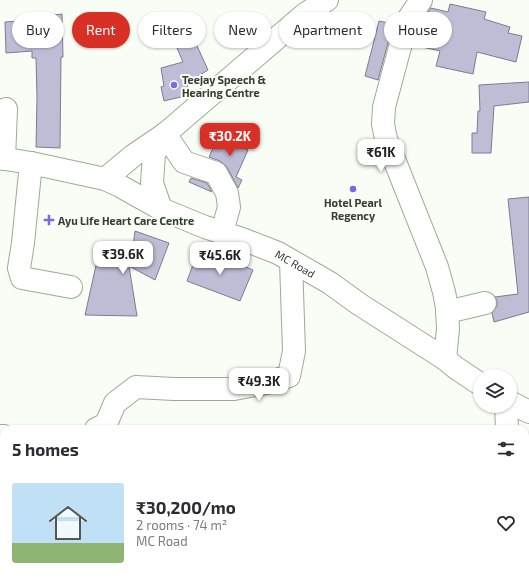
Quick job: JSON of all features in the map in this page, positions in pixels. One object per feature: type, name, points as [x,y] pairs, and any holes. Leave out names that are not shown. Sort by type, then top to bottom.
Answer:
[{"type":"main road","points":[[105,179],[134,155],[165,134],[305,14],[327,0]]},
{"type":"main road","points":[[420,0],[407,21],[384,107],[383,124],[386,139],[437,267],[444,292],[448,329],[445,359]]},
{"type":"main road","points":[[2,158],[6,109]]},
{"type":"main road","points":[[161,209],[152,183],[154,154],[165,134]]},
{"type":"main road","points":[[165,134],[184,162],[216,173],[227,192],[229,207],[222,232]]},
{"type":"main road","name":"MC Road","points":[[2,158],[105,179],[161,209],[278,253],[330,283],[445,359],[473,379]]},
{"type":"main road","points":[[31,163],[19,268],[22,278],[71,288]]},
{"type":"main road","points":[[104,425],[106,424],[115,403],[136,387],[174,389],[234,389],[271,382],[289,376],[294,351],[291,261]]},
{"type":"main road","points":[[447,312],[485,303]]},
{"type":"main road","points":[[509,425],[518,405]]},
{"type":"building","points":[[450,4],[486,12],[484,19],[510,27],[508,33],[522,36],[516,62],[477,52],[473,74],[436,66],[440,51],[426,48],[452,48],[452,12],[448,12]]},
{"type":"building","points":[[431,8],[448,12],[428,12]]},
{"type":"building","points":[[12,21],[12,48],[63,48],[63,57],[61,57],[60,148],[36,147],[36,58],[32,58],[32,51],[6,53],[5,22]]},
{"type":"building","points":[[379,21],[384,22],[384,48],[387,48],[378,80],[365,76],[372,48],[376,48],[376,33]]},
{"type":"building","points":[[177,48],[198,48],[208,70],[187,83],[189,95],[164,101],[161,87],[164,86],[161,68],[183,62]]},
{"type":"building","points":[[529,82],[529,102],[494,106],[491,153],[472,153],[472,133],[477,133],[478,111],[480,111],[479,85]]},
{"type":"building","points":[[218,137],[248,150],[236,177],[242,180],[238,188],[227,167],[220,161],[209,157]]},
{"type":"building","points":[[191,178],[207,183],[212,192],[189,182]]},
{"type":"building","points":[[529,197],[529,312],[494,322],[492,313],[497,306],[495,297],[518,294],[508,199]]},
{"type":"building","points":[[135,231],[169,243],[155,280],[129,266],[137,316],[85,315],[101,243],[133,247]]},
{"type":"building","points":[[197,254],[205,254],[229,260],[253,270],[240,301],[187,281]]},
{"type":"place","name":"Teejay Speech & Hearing Centre","points":[[174,85]]},
{"type":"place","name":"Hotel Pearl Regency","points":[[353,189]]},
{"type":"place","name":"Ayu Life Heart Care Centre","points":[[49,220]]}]
